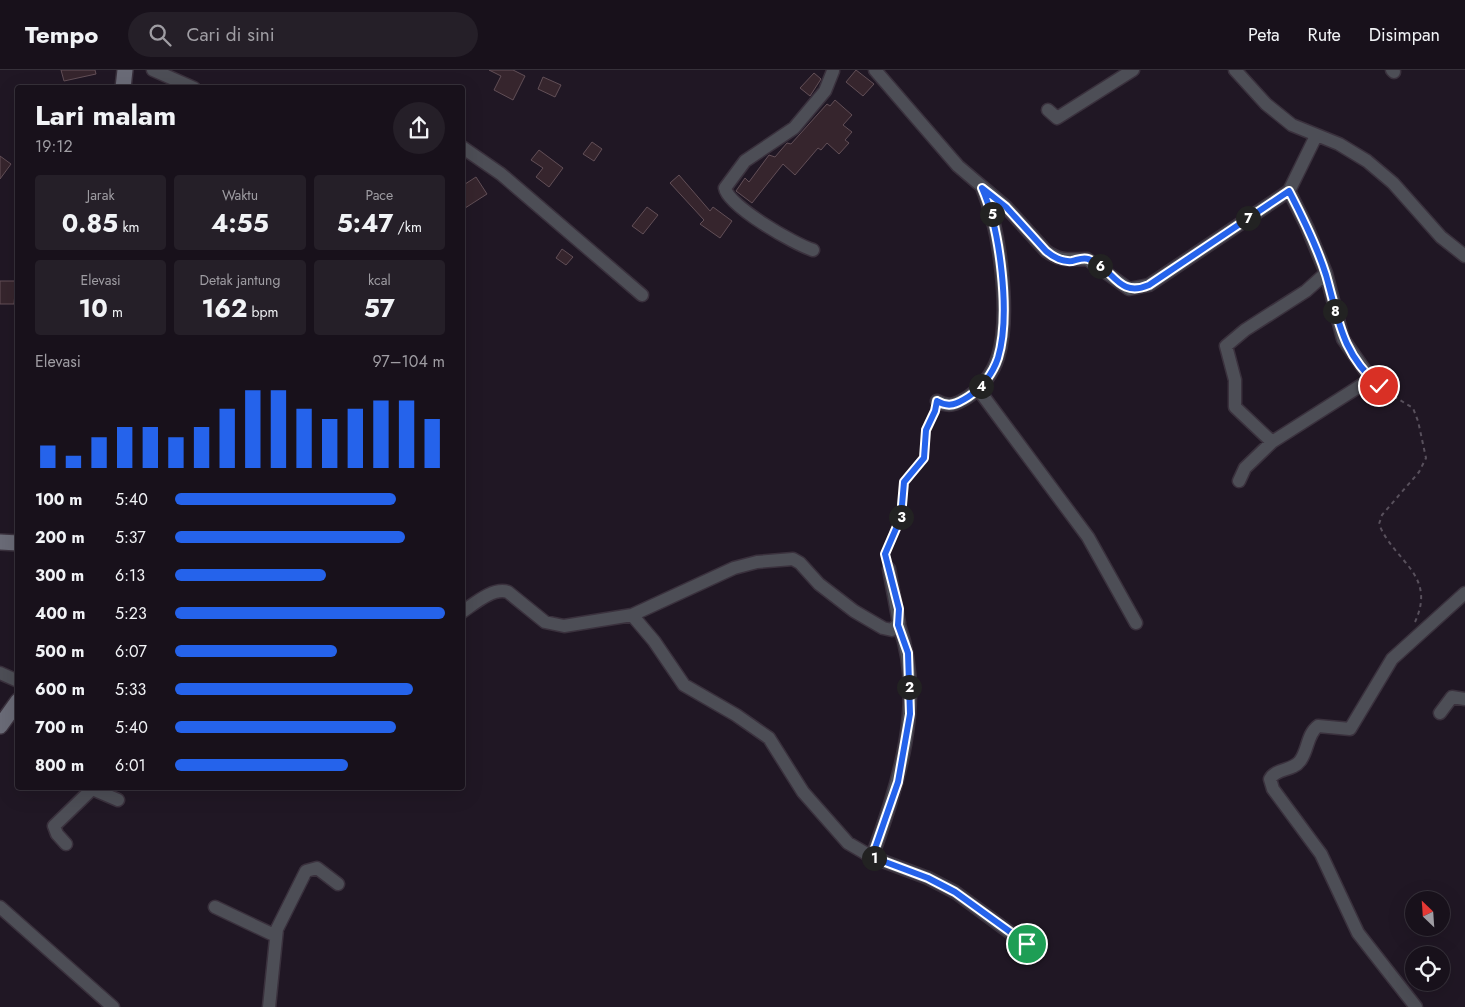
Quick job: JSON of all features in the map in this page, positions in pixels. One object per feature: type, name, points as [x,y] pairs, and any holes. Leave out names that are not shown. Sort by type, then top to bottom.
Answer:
[{"type":"street","points":[[123,85],[125,70]]},
{"type":"street","points":[[153,70],[187,85]]},
{"type":"street","points":[[813,250],[795,244],[770,228],[729,198],[725,188],[745,160],[794,128],[825,92],[834,70]]},
{"type":"street","points":[[875,70],[958,166],[1006,207],[1046,251],[1054,257],[1067,261],[1087,258],[1106,271],[1122,286],[1134,289],[1149,285],[1289,191],[1316,136]]},
{"type":"street","points":[[1048,110],[1056,118],[1133,70]]},
{"type":"street","points":[[1235,70],[1280,117],[1316,136],[1339,144],[1367,161],[1393,184],[1441,237],[1465,256]]},
{"type":"street","points":[[465,150],[502,174],[642,295]]},
{"type":"street","points":[[937,401],[946,405],[953,405],[978,389],[997,359],[1002,330],[1003,295],[995,226],[982,188]]},
{"type":"street","points":[[1239,481],[1245,468],[1272,442],[1371,379],[1343,339],[1326,274],[1307,226],[1289,191]]},
{"type":"street","points":[[1272,442],[1234,404],[1236,386],[1226,346],[1245,330],[1306,291],[1326,274]]},
{"type":"street","points":[[978,389],[1088,537],[1136,623]]},
{"type":"street","points":[[0,542],[15,542]]},
{"type":"street","points":[[465,610],[502,590],[508,592],[545,622],[552,625],[564,626],[606,621],[632,615],[734,568],[757,562],[793,559],[800,563],[819,584],[863,617],[889,630],[898,625]]},
{"type":"street","points":[[872,857],[898,782],[910,714],[908,653],[898,625],[899,609],[890,569]]},
{"type":"street","points":[[1416,1007],[1358,933],[1321,854],[1272,789],[1270,781],[1272,776],[1300,760],[1316,728],[1321,725],[1350,729],[1392,659],[1465,593]]},
{"type":"street","points":[[632,615],[654,641],[684,685],[736,715],[769,738],[803,792],[848,843],[872,857],[928,878],[955,892],[1027,944]]},
{"type":"street","points":[[0,673],[15,680]]},
{"type":"street","points":[[1440,713],[1452,697],[1465,699]]},
{"type":"street","points":[[0,726],[15,709]]},
{"type":"street","points":[[66,844],[56,834],[54,826],[89,790]]},
{"type":"street","points":[[94,790],[118,800]]},
{"type":"street","points":[[269,1007],[277,929],[306,871],[318,868],[338,884]]},
{"type":"street","points":[[0,907],[113,1007]]},
{"type":"street","points":[[215,907],[276,936]]},
{"type":"path","points":[[1371,379],[1390,395],[1412,408],[1418,421],[1426,456],[1419,472],[1389,506],[1379,524],[1417,578],[1422,595],[1419,612],[1413,627]]},
{"type":"path","points":[[890,569],[885,563],[885,550],[901,517],[904,482],[923,461],[926,430],[935,411],[937,401]]},
{"type":"building","points":[[61,70],[95,70],[96,74],[64,81]]},
{"type":"building","points":[[489,70],[513,70],[525,76],[513,100],[494,90],[501,76]]},
{"type":"building","points":[[856,70],[874,84],[863,96],[846,82]]},
{"type":"building","points":[[814,73],[821,79],[810,96],[800,88]]},
{"type":"building","points":[[543,77],[561,85],[555,97],[538,89]]},
{"type":"building","points":[[835,100],[852,115],[843,125],[852,132],[845,140],[849,143],[839,154],[827,143],[821,150],[818,148],[795,175],[783,164],[752,203],[736,191],[745,178],[749,182],[769,155],[775,157],[787,143],[791,144],[827,104],[830,106]]},
{"type":"building","points":[[592,142],[602,149],[594,161],[583,154]]},
{"type":"building","points":[[539,150],[563,168],[549,187],[536,177],[543,168],[531,160]]},
{"type":"building","points":[[0,156],[11,164],[0,179]]},
{"type":"building","points":[[679,175],[710,211],[713,207],[732,221],[720,238],[700,224],[704,220],[670,183]]},
{"type":"building","points":[[476,177],[487,194],[465,208],[465,184]]},
{"type":"building","points":[[647,207],[658,215],[643,234],[632,226]]},
{"type":"building","points":[[562,249],[573,257],[566,265],[556,258]]},
{"type":"building","points":[[0,281],[15,281],[14,304],[0,304]]},
{"type":"route","points":[[1027,944],[955,892],[928,878],[889,865],[872,857],[898,782],[910,714],[908,653],[898,625],[900,623],[899,609],[890,569],[885,563],[885,550],[901,517],[904,482],[921,464],[924,458],[926,430],[935,411],[937,401],[950,406],[974,393],[990,373],[1000,348],[1003,295],[995,226],[990,206],[982,188],[1006,207],[1046,251],[1054,257],[1067,261],[1087,258],[1111,274],[1119,284],[1129,289],[1149,285],[1170,269],[1289,191],[1307,226],[1326,274],[1343,339],[1371,379],[1379,386]]}]
